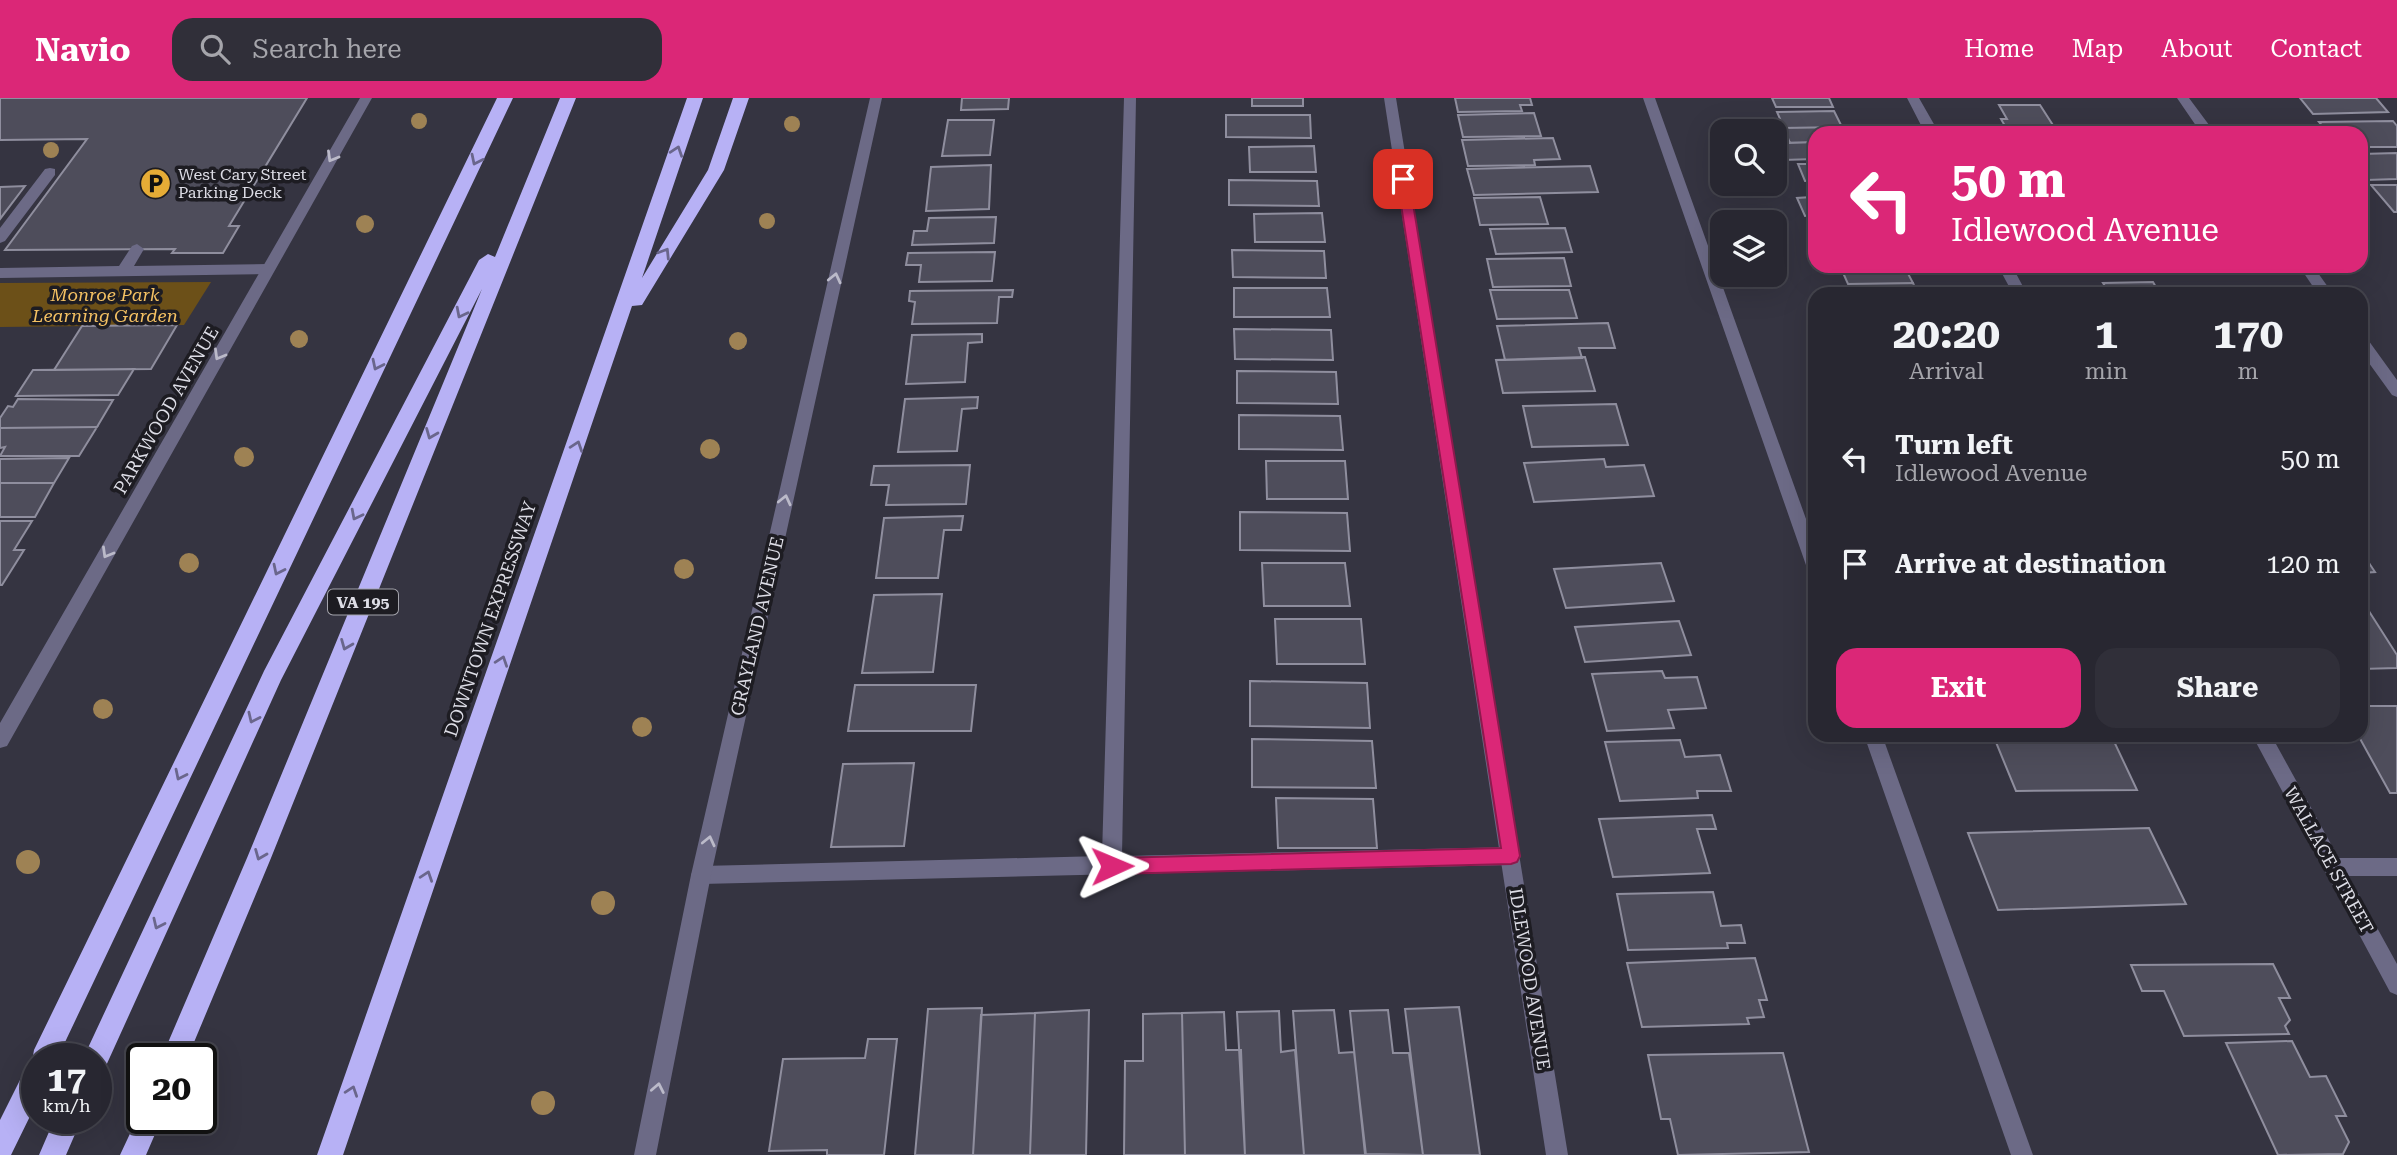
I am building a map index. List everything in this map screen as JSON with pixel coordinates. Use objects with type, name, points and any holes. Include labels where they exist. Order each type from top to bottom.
[{"type":"highway","points":[[51,1043],[505,98]]},
{"type":"highway","name":"VA 195","points":[[181,1043],[568,98]]},
{"type":"highway","name":"DOWNTOWN EXPRESSWAY","points":[[330,1155],[695,98]]},
{"type":"highway","points":[[616,332],[716,170],[741,98]]},
{"type":"highway","points":[[103,1043],[272,677],[549,144]]},
{"type":"highway","points":[[0,1149],[21,1106]]},
{"type":"highway","points":[[52,1155],[62,1134]]},
{"type":"highway","points":[[134,1155],[143,1134]]},
{"type":"street","name":"PARKWOOD AVENUE","points":[[0,740],[366,98]]},
{"type":"street","name":"GRAYLAND AVENUE","points":[[645,1155],[701,875],[876,98]]},
{"type":"street","points":[[1112,866],[1130,98]]},
{"type":"street","name":"IDLEWOOD AVENUE","points":[[1390,98],[1557,1155]]},
{"type":"street","points":[[1649,98],[1808,548]]},
{"type":"street","points":[[1913,98],[1928,126]]},
{"type":"street","points":[[2183,98],[2203,126]]},
{"type":"street","points":[[0,238],[50,172]]},
{"type":"street","points":[[123,272],[137,249]]},
{"type":"street","points":[[0,273],[268,269]]},
{"type":"street","points":[[2368,351],[2397,391]]},
{"type":"street","points":[[1876,742],[2021,1155]]},
{"type":"street","name":"WALLACE STREET","points":[[2265,742],[2397,985]]},
{"type":"street","points":[[701,875],[1511,856]]},
{"type":"street","points":[[2333,867],[2397,867]]},
{"type":"green space","name":"Monroe Park Learning Garden","points":[[211,282],[184,325],[0,327],[0,283]]},
{"type":"building","name":"West Cary Street Parking Deck","points":[[0,98],[307,98],[229,226],[239,226],[223,253],[172,253],[175,249],[5,250],[87,139],[0,140]]},
{"type":"building","points":[[962,98],[1009,98],[1008,109],[961,110]]},
{"type":"building","points":[[1252,98],[1303,98],[1303,106],[1252,106]]},
{"type":"building","points":[[1455,98],[1530,98],[1532,105],[1520,105],[1522,111],[1458,112]]},
{"type":"building","points":[[1772,98],[1829,98],[1833,107],[1776,107]]},
{"type":"building","points":[[2300,98],[2376,98],[2388,112],[2313,114]]},
{"type":"building","points":[[1999,105],[2040,105],[2054,126],[2005,126],[2001,119],[2007,119]]},
{"type":"building","points":[[1834,111],[1842,126],[1787,128],[1787,119],[1780,119],[1777,112]]},
{"type":"building","points":[[1534,113],[1541,136],[1463,137],[1458,115]]},
{"type":"building","points":[[1226,115],[1310,115],[1311,138],[1226,137]]},
{"type":"building","points":[[948,120],[994,120],[990,155],[942,156]]},
{"type":"building","points":[[2393,121],[2397,126],[2397,147],[2368,147],[2368,126],[2322,126],[2319,122]]},
{"type":"building","points":[[1787,128],[1808,128],[1808,142],[1790,143]]},
{"type":"building","points":[[1553,138],[1560,159],[1534,160],[1535,165],[1468,166],[1462,140]]},
{"type":"building","points":[[1808,142],[1808,159],[1787,160],[1787,143]]},
{"type":"building","points":[[1314,146],[1316,172],[1250,172],[1249,147]]},
{"type":"building","points":[[2397,153],[2397,179],[2368,180],[2368,154]]},
{"type":"building","points":[[1798,164],[1808,164],[1808,181],[1805,181]]},
{"type":"building","points":[[991,165],[989,209],[926,211],[931,167]]},
{"type":"building","points":[[1590,166],[1598,192],[1474,195],[1467,169]]},
{"type":"building","points":[[1229,180],[1317,181],[1319,206],[1229,205]]},
{"type":"building","points":[[2371,185],[2397,185],[2397,212],[2394,212]]},
{"type":"building","points":[[25,186],[0,219],[0,187]]},
{"type":"building","points":[[1540,197],[1548,224],[1480,225],[1474,198]]},
{"type":"building","points":[[1808,197],[1808,216],[1805,216],[1797,198]]},
{"type":"building","points":[[1322,213],[1325,242],[1255,242],[1254,214]]},
{"type":"building","points":[[996,217],[994,243],[912,245],[914,231],[927,231],[929,218]]},
{"type":"building","points":[[1565,228],[1572,252],[1496,254],[1490,229]]},
{"type":"building","points":[[1232,250],[1324,251],[1326,278],[1233,277]]},
{"type":"building","points":[[995,252],[992,281],[919,282],[921,265],[906,265],[908,253]]},
{"type":"building","points":[[1564,258],[1571,286],[1493,287],[1487,259]]},
{"type":"building","points":[[1843,273],[1908,273],[1913,283],[1848,284]]},
{"type":"building","points":[[2153,282],[2156,287],[2106,287],[2103,283]]},
{"type":"building","points":[[1913,283],[1915,287],[1849,287],[1848,284]]},
{"type":"building","points":[[1234,288],[1327,288],[1330,317],[1234,317]]},
{"type":"building","points":[[1013,290],[1012,297],[999,297],[997,323],[912,324],[915,302],[909,301],[910,291]]},
{"type":"building","points":[[1490,290],[1569,290],[1577,318],[1497,319]]},
{"type":"building","points":[[1608,323],[1615,348],[1579,348],[1582,358],[1505,360],[1497,326]]},
{"type":"building","points":[[177,325],[151,369],[54,370],[82,326]]},
{"type":"building","points":[[1234,329],[1331,330],[1333,360],[1235,359]]},
{"type":"building","points":[[982,334],[982,342],[968,343],[965,382],[906,384],[912,335]]},
{"type":"building","points":[[1585,357],[1595,391],[1503,393],[1496,360]]},
{"type":"building","points":[[134,369],[118,395],[16,396],[33,370]]},
{"type":"building","points":[[1237,371],[1336,372],[1338,404],[1237,403]]},
{"type":"building","points":[[978,397],[977,408],[962,409],[957,451],[898,452],[905,399]]},
{"type":"building","points":[[18,399],[113,400],[97,427],[0,428],[0,418],[8,406],[13,407]]},
{"type":"building","points":[[1616,404],[1628,445],[1532,447],[1523,406]]},
{"type":"building","points":[[1239,415],[1340,416],[1343,450],[1239,449]]},
{"type":"building","points":[[97,427],[79,456],[0,456],[5,447],[0,448],[0,428]]},
{"type":"building","points":[[69,458],[54,483],[0,483],[0,459]]},
{"type":"building","points":[[1604,459],[1606,467],[1644,465],[1654,496],[1534,502],[1524,463]]},
{"type":"building","points":[[1266,461],[1345,461],[1348,499],[1267,499]]},
{"type":"building","points":[[970,465],[966,504],[886,505],[889,485],[871,485],[874,466]]},
{"type":"building","points":[[0,483],[54,483],[35,517],[0,517]]},
{"type":"building","points":[[1240,512],[1347,513],[1350,551],[1240,550]]},
{"type":"building","points":[[963,516],[961,530],[944,530],[938,578],[876,578],[884,518]]},
{"type":"building","points":[[0,521],[32,521],[14,550],[24,550],[2,585],[0,585]]},
{"type":"building","points":[[2368,562],[2375,572],[2368,572]]},
{"type":"building","points":[[1262,563],[1345,563],[1350,606],[1264,606]]},
{"type":"building","points":[[1661,563],[1674,601],[1566,608],[1554,569]]},
{"type":"building","points":[[942,594],[933,672],[862,673],[874,595]]},
{"type":"building","points":[[2368,610],[2397,655],[2397,668],[2368,669]]},
{"type":"building","points":[[1275,619],[1361,619],[1365,664],[1277,664]]},
{"type":"building","points":[[1679,621],[1691,655],[1585,662],[1575,627]]},
{"type":"building","points":[[1662,671],[1665,678],[1697,677],[1706,708],[1668,710],[1674,728],[1607,731],[1592,674]]},
{"type":"building","points":[[1250,681],[1367,683],[1370,728],[1250,726]]},
{"type":"building","points":[[855,685],[976,685],[971,731],[848,731]]},
{"type":"building","points":[[2368,706],[2397,706],[2397,793],[2390,793],[2362,742],[2368,742]]},
{"type":"building","points":[[1252,739],[1372,741],[1376,788],[1252,787]]},
{"type":"building","points":[[1680,740],[1685,757],[1720,755],[1731,791],[1697,791],[1698,798],[1620,801],[1605,742]]},
{"type":"building","points":[[1996,742],[2114,742],[2137,790],[2016,791]]},
{"type":"building","points":[[914,763],[904,846],[831,847],[843,764]]},
{"type":"building","points":[[1276,798],[1373,799],[1377,848],[1278,848]]},
{"type":"building","points":[[1712,815],[1716,829],[1697,829],[1710,873],[1613,877],[1599,819]]},
{"type":"building","points":[[2149,828],[2186,904],[1998,910],[1968,833]]},
{"type":"building","points":[[1713,892],[1721,926],[1741,925],[1745,943],[1727,943],[1728,948],[1628,950],[1617,894]]},
{"type":"building","points":[[1755,958],[1767,1000],[1759,1000],[1764,1017],[1747,1018],[1749,1024],[1642,1027],[1627,963]]},
{"type":"building","points":[[2273,964],[2290,998],[2279,998],[2290,1020],[2285,1026],[2289,1034],[2184,1036],[2164,991],[2142,991],[2131,965]]},
{"type":"building","points":[[1459,1007],[1480,1155],[1423,1155],[1405,1009]]},
{"type":"building","points":[[982,1008],[973,1155],[915,1155],[928,1009]]},
{"type":"building","points":[[1089,1010],[1086,1155],[1030,1155],[1035,1013]]},
{"type":"building","points":[[1334,1010],[1339,1053],[1354,1052],[1366,1155],[1304,1155],[1293,1011]]},
{"type":"building","points":[[1388,1010],[1393,1053],[1409,1053],[1423,1155],[1365,1154],[1350,1011]]},
{"type":"building","points":[[1279,1011],[1281,1052],[1295,1050],[1304,1155],[1245,1155],[1237,1012]]},
{"type":"building","points":[[1224,1012],[1226,1050],[1241,1050],[1245,1155],[1185,1155],[1182,1013]]},
{"type":"building","points":[[1035,1013],[1030,1155],[973,1155],[981,1015]]},
{"type":"building","points":[[1182,1013],[1185,1155],[1124,1155],[1125,1061],[1143,1061],[1143,1014]]},
{"type":"building","points":[[868,1039],[897,1039],[884,1155],[827,1155],[827,1150],[769,1151],[783,1059],[865,1058]]},
{"type":"building","points":[[2292,1041],[2310,1077],[2326,1076],[2346,1116],[2336,1116],[2349,1142],[2343,1154],[2278,1155],[2226,1043]]},
{"type":"building","points":[[1783,1053],[1809,1152],[1678,1155],[1670,1119],[1661,1119],[1648,1055]]},
{"type":"place","name":"West Cary Street Parking Deck","points":[[155,183]]},
{"type":"route","points":[[1112,866],[1511,856],[1403,179]]}]
